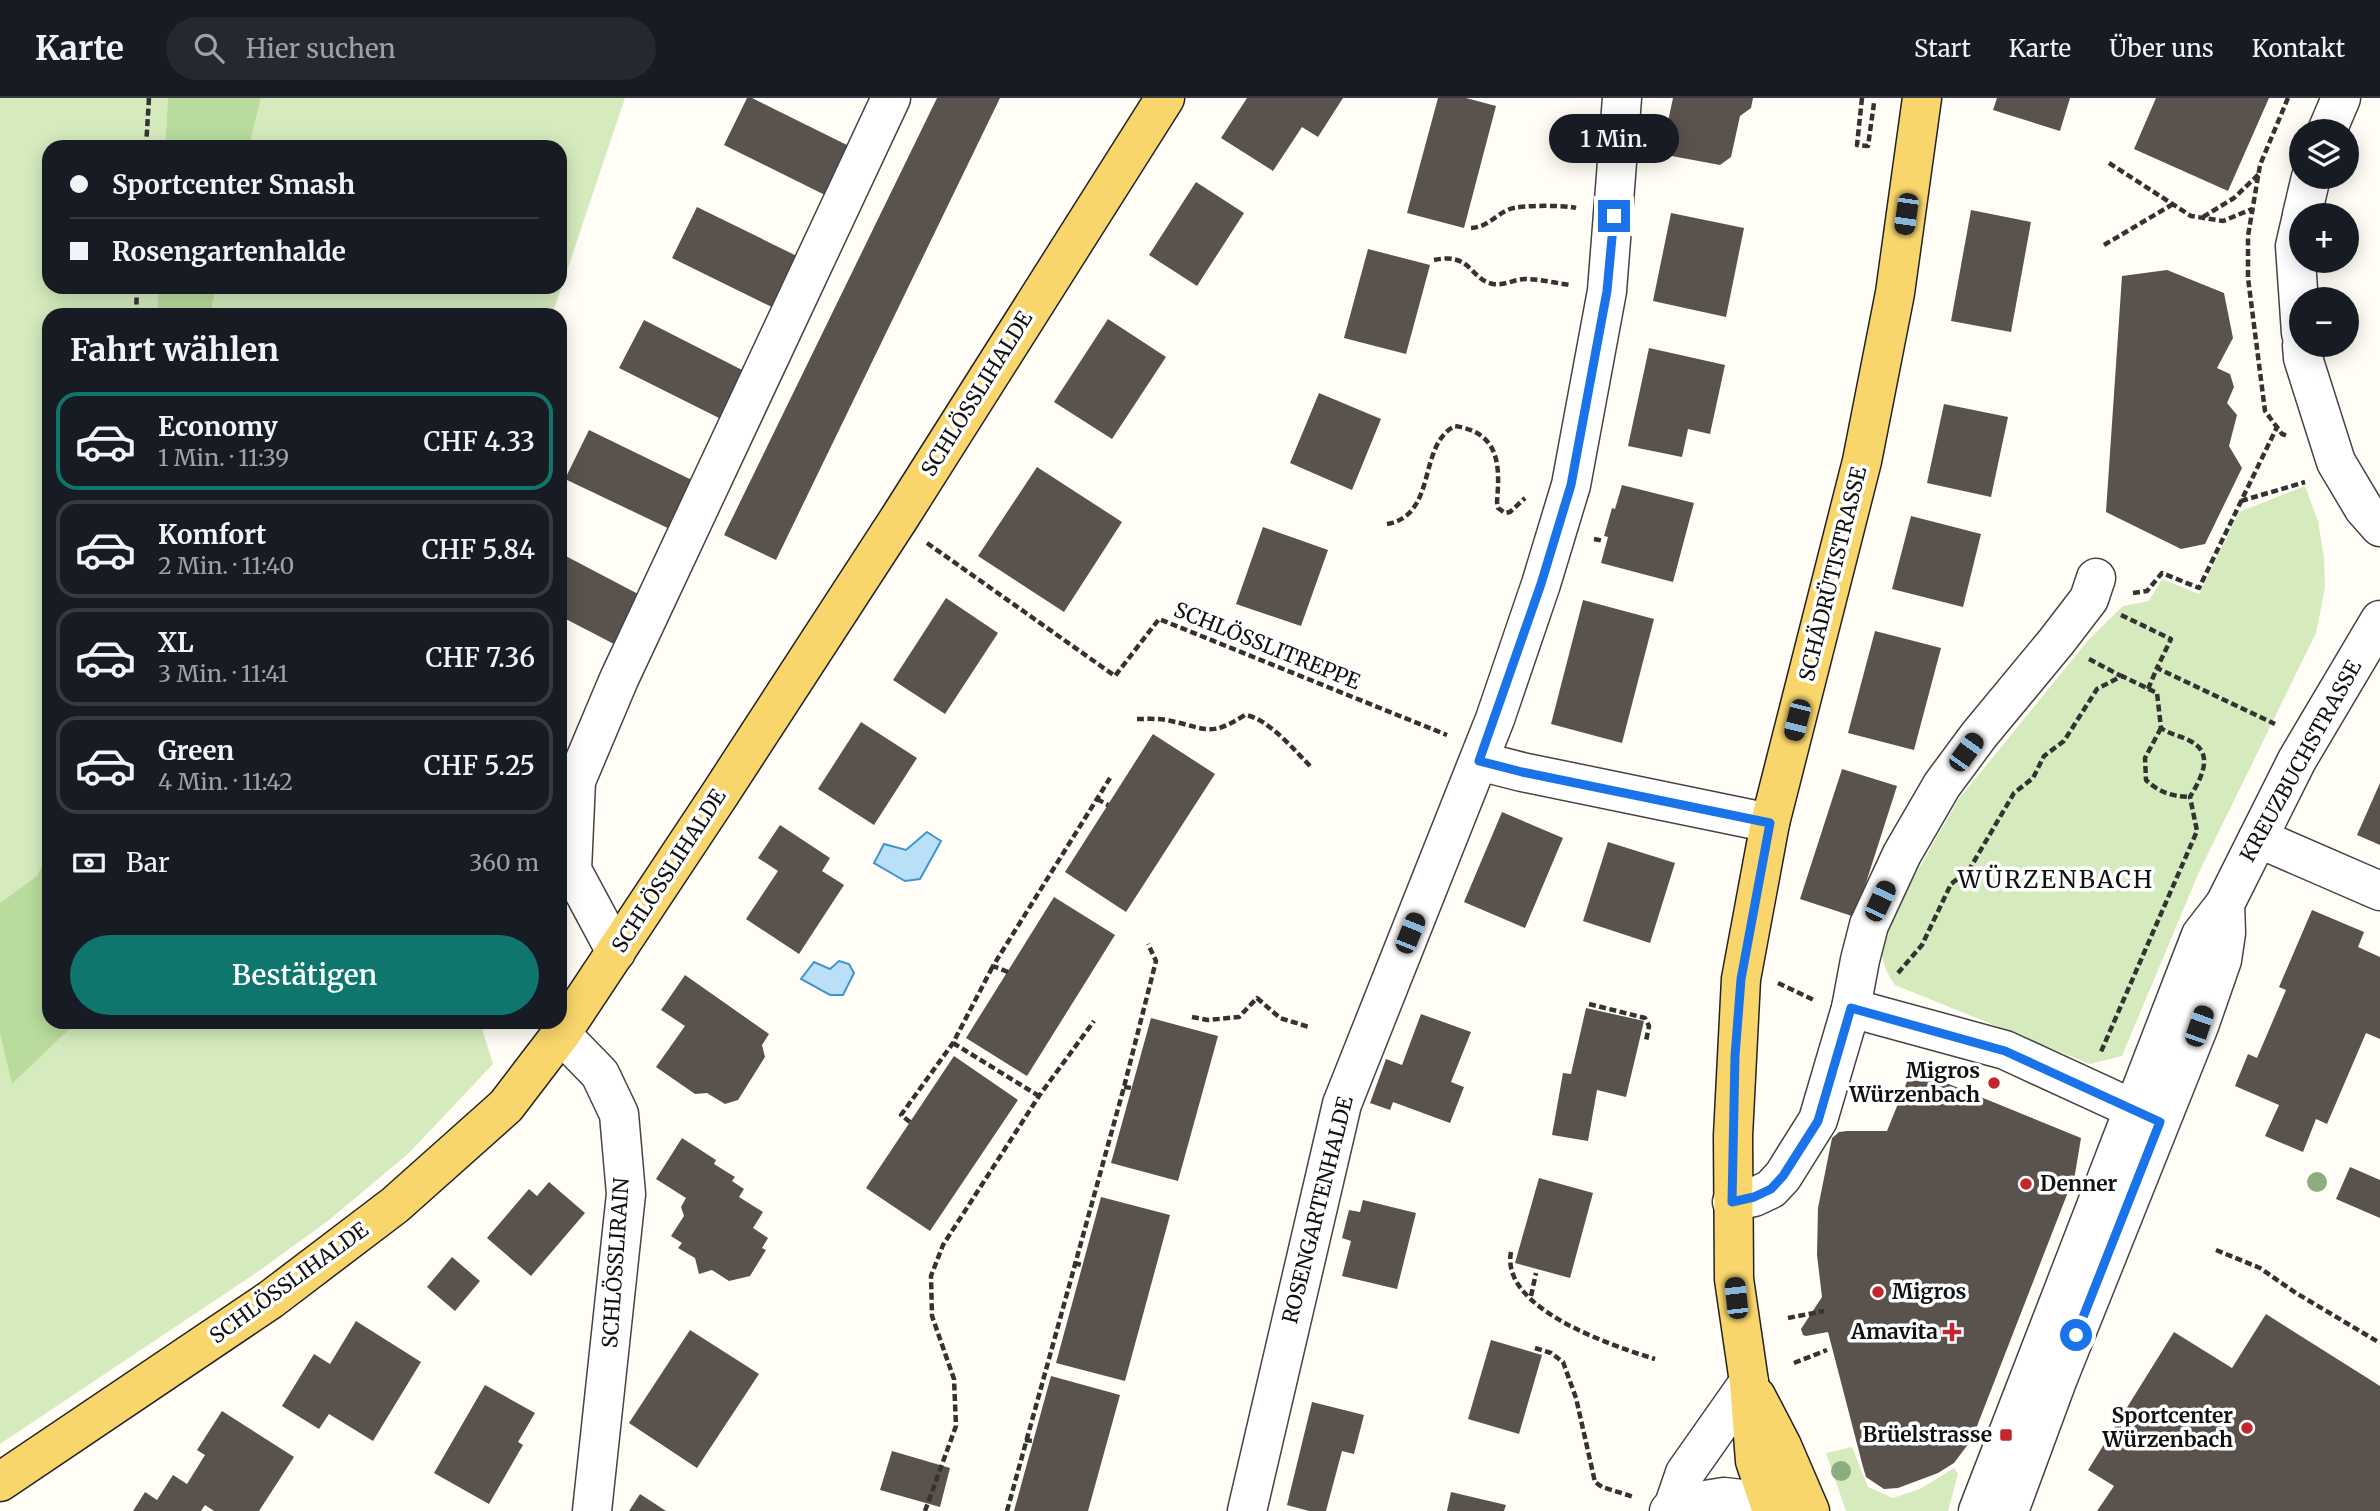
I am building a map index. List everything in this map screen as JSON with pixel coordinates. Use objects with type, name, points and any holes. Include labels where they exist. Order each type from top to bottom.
[{"type":"main road","name":"SCHLÖSSLIHALDE","points":[[567,1025],[900,516],[1165,98]]},
{"type":"main road","name":"SCHÄDRÜTISTRASSE","points":[[1771,1506],[1755,1461],[1749,1382],[1734,1279],[1732,1202],[1735,1056],[1741,979],[1770,823],[1862,461],[1895,293],[1922,98]]},
{"type":"main road","name":"SCHLÖSSLIHALDE","points":[[0,1482],[270,1300],[395,1205],[506,1106],[564,1029]]},
{"type":"main road","name":"SCHÄDRÜTISTRASSE","points":[[1749,1382],[1782,1446],[1810,1511]]},
{"type":"street","points":[[616,952],[572,870],[576,781],[619,679],[891,98]]},
{"type":"street","name":"ROSENGARTENHALDE","points":[[1247,1511],[1342,1104],[1469,750],[1541,584],[1562,517],[1576,461],[1607,291],[1622,98]]},
{"type":"street","points":[[2332,119],[2341,98]]},
{"type":"street","points":[[2303,357],[2336,462],[2364,509],[2380,527]]},
{"type":"street","points":[[1732,1202],[1754,1197],[1771,1189],[1783,1176],[1818,1121],[1833,1004],[1860,960],[1869,925],[1902,854],[1942,785],[1979,735],[2056,642],[2092,589]]},
{"type":"street","name":"KREUZBUCHSTRASSE","points":[[2009,1511],[2156,1120],[2201,935],[2225,904],[2301,751],[2380,620]]},
{"type":"street","points":[[1469,750],[1522,772],[1770,823]]},
{"type":"street","points":[[2258,838],[2380,891]]},
{"type":"street","points":[[1833,1004],[2005,1051],[2156,1120]]},
{"type":"street","name":"SCHLÖSSLIRAIN","points":[[561,1034],[600,1074],[619,1114],[626,1194],[592,1511]]},
{"type":"street","name":"KREUZBUCHSTRASSE","points":[[1978,1511],[2156,1120]]},
{"type":"street","points":[[1659,1504],[1685,1473],[1749,1382]]},
{"type":"street","points":[[1659,1504],[1724,1497],[1771,1506]]},
{"type":"path","points":[[146,140],[149,98]]},
{"type":"path","points":[[1862,98],[1857,145],[1868,146],[1874,103]]},
{"type":"path","points":[[2109,163],[2191,216],[2223,221],[2253,209]]},
{"type":"path","points":[[2202,218],[2234,198],[2259,174]]},
{"type":"path","points":[[2104,245],[2173,204]]},
{"type":"path","points":[[1471,228],[1493,222],[1510,209],[1566,205],[1577,208],[1580,217]]},
{"type":"path","points":[[1434,260],[1447,257],[1461,261],[1485,281],[1494,284],[1525,279],[1575,285]]},
{"type":"path","points":[[1387,524],[1396,523],[1409,516],[1422,493],[1441,437],[1455,426],[1476,431],[1493,450],[1498,461],[1498,508],[1505,513],[1510,512],[1528,495]]},
{"type":"path","points":[[2092,589],[2147,591],[2162,573],[2199,588],[2277,427]]},
{"type":"path","points":[[2241,501],[2309,481]]},
{"type":"path","name":"SCHLÖSSLITREPPE","points":[[923,540],[1115,676],[1159,619],[1469,750]]},
{"type":"path","points":[[2092,589],[2171,639],[2148,689]]},
{"type":"path","points":[[2157,668],[2279,725]]},
{"type":"path","points":[[1786,986],[1833,1004],[1904,968],[1922,945],[1951,884],[1969,870],[2014,793],[2033,778],[2044,756],[2064,741],[2096,689],[2122,676],[2157,693],[2161,728],[2145,758],[2146,780],[2157,790],[2172,796],[2190,797]]},
{"type":"path","points":[[1137,719],[1169,720],[1199,729],[1214,730],[1245,715],[1253,716],[1282,738],[1312,768]]},
{"type":"path","points":[[2085,1087],[2197,831],[2190,797],[2200,781],[2205,765],[2200,748],[2190,740],[2171,736],[2161,728]]},
{"type":"path","points":[[910,1122],[901,1115],[953,1043],[993,965],[1110,778]]},
{"type":"path","points":[[1097,799],[1108,805]]},
{"type":"path","points":[[1007,1511],[1156,961],[1148,944]]},
{"type":"path","points":[[993,965],[1008,972]]},
{"type":"path","points":[[1192,1017],[1208,1020],[1240,1017],[1257,998],[1280,1018],[1309,1027]]},
{"type":"path","points":[[1589,1004],[1645,1018],[1649,1026],[1646,1041]]},
{"type":"path","points":[[925,1511],[956,1426],[954,1379],[932,1316],[931,1276],[943,1245],[1039,1096],[1094,1021]]},
{"type":"path","points":[[953,1043],[1039,1096]]},
{"type":"path","points":[[1124,1087],[1132,1088]]},
{"type":"path","points":[[2216,1250],[2260,1268],[2296,1293],[2380,1343]]},
{"type":"path","points":[[1511,1252],[1509,1264],[1513,1275],[1546,1312],[1564,1324],[1619,1348],[1655,1359]]},
{"type":"path","points":[[1074,1263],[1082,1265]]},
{"type":"path","points":[[1531,1297],[1536,1273]]},
{"type":"path","points":[[1788,1318],[1824,1311]]},
{"type":"path","points":[[1535,1348],[1551,1353],[1563,1363],[1576,1398],[1595,1482],[1602,1487],[1659,1504]]},
{"type":"path","points":[[1794,1363],[1826,1350]]},
{"type":"path","points":[[1026,1440],[1033,1441]]},
{"type":"green space","points":[[0,98],[168,98],[165,140],[42,140],[42,294],[158,294],[157,308],[42,308],[42,866],[37,876],[0,903]]},
{"type":"green space","points":[[168,98],[261,98],[251,140],[165,140]]},
{"type":"green space","points":[[261,98],[625,98],[567,270],[567,140],[251,140]]},
{"type":"green space","points":[[158,294],[214,294],[212,308],[157,308]]},
{"type":"green space","points":[[214,294],[559,294],[554,308],[212,308]]},
{"type":"green space","points":[[2305,486],[2318,521],[2324,558],[2325,588],[2316,633],[2199,872],[2122,1056],[2090,1064],[1895,985],[1886,969],[1882,954],[1889,921],[1958,800],[2090,638],[2123,606],[2149,601],[2162,579],[2199,594],[2239,512]]},
{"type":"green space","points":[[42,866],[42,1029],[70,1029],[12,1084],[0,1033],[0,903],[37,876]]},
{"type":"green space","points":[[70,1029],[482,1029],[493,1064],[409,1153],[329,1220],[259,1271],[0,1444],[0,1033],[13,1083]]},
{"type":"green space","points":[[1852,1447],[1868,1487],[1893,1498],[1920,1489],[1954,1468],[1958,1474],[1948,1511],[1846,1511],[1826,1453]]},
{"type":"water","points":[[927,832],[941,841],[920,879],[905,881],[874,863],[884,844],[906,850]]},
{"type":"water","points":[[839,961],[849,964],[854,973],[843,995],[830,995],[801,979],[814,962],[830,969]]},
{"type":"building","points":[[747,98],[752,98],[853,148],[829,197],[724,145]]},
{"type":"building","points":[[937,98],[1000,98],[776,560],[724,535]]},
{"type":"building","points":[[1247,98],[1343,98],[1318,137],[1302,127],[1273,171],[1221,138]]},
{"type":"building","points":[[1438,98],[1466,98],[1496,106],[1464,228],[1407,213]]},
{"type":"building","points":[[1673,98],[1753,98],[1751,108],[1740,116],[1731,157],[1720,165],[1661,154]]},
{"type":"building","points":[[1997,98],[2070,98],[2060,131],[1993,110]]},
{"type":"building","points":[[2156,98],[2269,98],[2228,191],[2134,149]]},
{"type":"building","points":[[1196,182],[1244,213],[1197,286],[1149,255]]},
{"type":"building","points":[[697,207],[803,259],[778,310],[672,258]]},
{"type":"building","points":[[1971,210],[2031,222],[2011,332],[1951,321]]},
{"type":"building","points":[[1671,213],[1744,228],[1726,317],[1653,301]]},
{"type":"building","points":[[1368,249],[1430,265],[1406,354],[1344,338]]},
{"type":"building","points":[[2167,270],[2224,293],[2233,338],[2217,368],[2230,374],[2234,387],[2227,403],[2237,415],[2229,446],[2242,468],[2205,544],[2181,549],[2106,512],[2122,276]]},
{"type":"building","points":[[1108,319],[1166,357],[1112,439],[1054,402]]},
{"type":"building","points":[[644,320],[750,374],[725,421],[619,368]]},
{"type":"building","points":[[1649,348],[1725,365],[1710,434],[1688,429],[1682,457],[1628,446]]},
{"type":"building","points":[[1319,393],[1381,419],[1352,490],[1290,463]]},
{"type":"building","points":[[1944,404],[2008,417],[1991,497],[1927,483]]},
{"type":"building","points":[[589,430],[698,483],[674,531],[567,480]]},
{"type":"building","points":[[1037,467],[1122,522],[1064,612],[978,556]]},
{"type":"building","points":[[1622,485],[1694,503],[1673,582],[1601,563],[1608,537],[1604,536]]},
{"type":"building","points":[[1911,516],[1981,534],[1963,607],[1892,589]]},
{"type":"building","points":[[1263,527],[1328,550],[1301,626],[1236,604]]},
{"type":"building","points":[[567,557],[640,595],[614,644],[567,620]]},
{"type":"building","points":[[946,598],[998,633],[945,714],[893,680]]},
{"type":"building","points":[[1583,600],[1654,619],[1622,743],[1551,724]]},
{"type":"building","points":[[1875,631],[1941,648],[1914,750],[1848,733]]},
{"type":"building","points":[[861,722],[917,758],[874,825],[818,789]]},
{"type":"building","points":[[1153,734],[1215,774],[1126,912],[1065,872]]},
{"type":"building","points":[[1842,769],[1897,786],[1855,917],[1800,899]]},
{"type":"building","points":[[2380,783],[2380,845],[2357,835]]},
{"type":"building","points":[[1502,812],[1563,838],[1525,928],[1464,902]]},
{"type":"building","points":[[780,825],[830,858],[822,871],[844,885],[799,954],[746,919],[778,871],[758,858]]},
{"type":"building","points":[[1608,842],[1675,863],[1650,943],[1583,921]]},
{"type":"building","points":[[1054,897],[1115,935],[1027,1076],[966,1038]]},
{"type":"building","points":[[2312,910],[2364,932],[2358,947],[2380,957],[2380,1039],[2366,1033],[2327,1124],[2316,1119],[2303,1152],[2265,1136],[2279,1105],[2235,1086],[2248,1054],[2257,1058],[2286,990],[2279,987]]},
{"type":"building","points":[[685,975],[769,1034],[762,1045],[765,1057],[738,1100],[725,1104],[707,1093],[695,1094],[656,1067],[685,1026],[661,1010]]},
{"type":"building","points":[[1586,1008],[1644,1021],[1626,1097],[1597,1090],[1588,1141],[1552,1135],[1563,1073],[1571,1074]]},
{"type":"building","points":[[1421,1014],[1471,1032],[1451,1082],[1464,1087],[1450,1123],[1393,1102],[1390,1110],[1370,1103],[1386,1059],[1402,1065]]},
{"type":"building","points":[[1151,1018],[1218,1036],[1178,1181],[1111,1163]]},
{"type":"building","points":[[954,1056],[1018,1100],[930,1231],[866,1188]]},
{"type":"building","points":[[1912,1069],[2081,1138],[2075,1174],[1972,1439],[1954,1463],[1938,1473],[1898,1488],[1884,1489],[1866,1477],[1828,1332],[1806,1336],[1801,1329],[1822,1297],[1817,1255],[1818,1208],[1832,1138],[1839,1132],[1887,1131]]},
{"type":"building","points":[[682,1138],[716,1160],[714,1164],[735,1177],[732,1181],[744,1189],[739,1197],[763,1212],[753,1228],[768,1238],[762,1248],[766,1250],[750,1276],[729,1281],[712,1270],[699,1274],[695,1258],[678,1248],[682,1243],[671,1236],[684,1216],[681,1207],[686,1198],[656,1179]]},
{"type":"building","points":[[2350,1167],[2380,1180],[2380,1218],[2336,1199]]},
{"type":"building","points":[[1539,1178],[1593,1193],[1570,1278],[1515,1263]]},
{"type":"building","points":[[549,1182],[585,1213],[531,1276],[487,1238],[529,1189],[537,1196]]},
{"type":"building","points":[[1101,1197],[1170,1215],[1125,1381],[1056,1363]]},
{"type":"building","points":[[1363,1200],[1416,1213],[1397,1289],[1342,1276],[1351,1241],[1342,1238],[1349,1210],[1360,1212]]},
{"type":"building","points":[[452,1257],[480,1281],[455,1311],[427,1287]]},
{"type":"building","name":"Sportcenter Würzenbach","points":[[2266,1314],[2380,1386],[2380,1511],[2097,1511],[2114,1486],[2088,1470],[2174,1332],[2232,1368]]},
{"type":"building","points":[[356,1321],[421,1362],[373,1441],[329,1414],[319,1429],[282,1406],[314,1354],[330,1364]]},
{"type":"building","points":[[690,1330],[759,1374],[697,1468],[629,1423]]},
{"type":"building","points":[[1491,1340],[1542,1355],[1519,1434],[1468,1419]]},
{"type":"building","points":[[1051,1376],[1120,1395],[1088,1511],[1014,1511]]},
{"type":"building","points":[[485,1385],[535,1413],[518,1442],[523,1445],[489,1504],[434,1473]]},
{"type":"building","points":[[1312,1402],[1364,1415],[1354,1454],[1342,1451],[1326,1511],[1309,1511],[1287,1505]]},
{"type":"building","points":[[222,1411],[294,1457],[259,1511],[214,1511],[205,1505],[201,1511],[133,1511],[145,1492],[157,1500],[173,1475],[187,1484],[205,1455],[197,1450]]},
{"type":"building","points":[[892,1451],[950,1468],[940,1507],[880,1490]]},
{"type":"building","points":[[1451,1492],[1506,1505],[1504,1511],[1447,1511]]},
{"type":"building","points":[[640,1494],[666,1511],[629,1511]]},
{"type":"place","name":"Migros Würzenbach","points":[[1994,1083]]},
{"type":"place","name":"Denner","points":[[2026,1184]]},
{"type":"place","name":"Migros","points":[[1878,1292]]},
{"type":"place","name":"Amavita","points":[[1952,1332]]},
{"type":"place","name":"Sportcenter Würzenbach","points":[[2247,1428]]},
{"type":"place","name":"Brüelstrasse","points":[[2006,1435]]},
{"type":"district","name":"WÜRZENBACH","points":[[2056,880]]},
{"type":"route","points":[[1614,216],[1607,291],[1571,485],[1541,584],[1479,761],[1770,823],[1741,979],[1735,1056],[1732,1202],[1754,1197],[1771,1189],[1783,1176],[1818,1121],[1851,1008],[2005,1051],[2160,1122],[2076,1335]]}]
